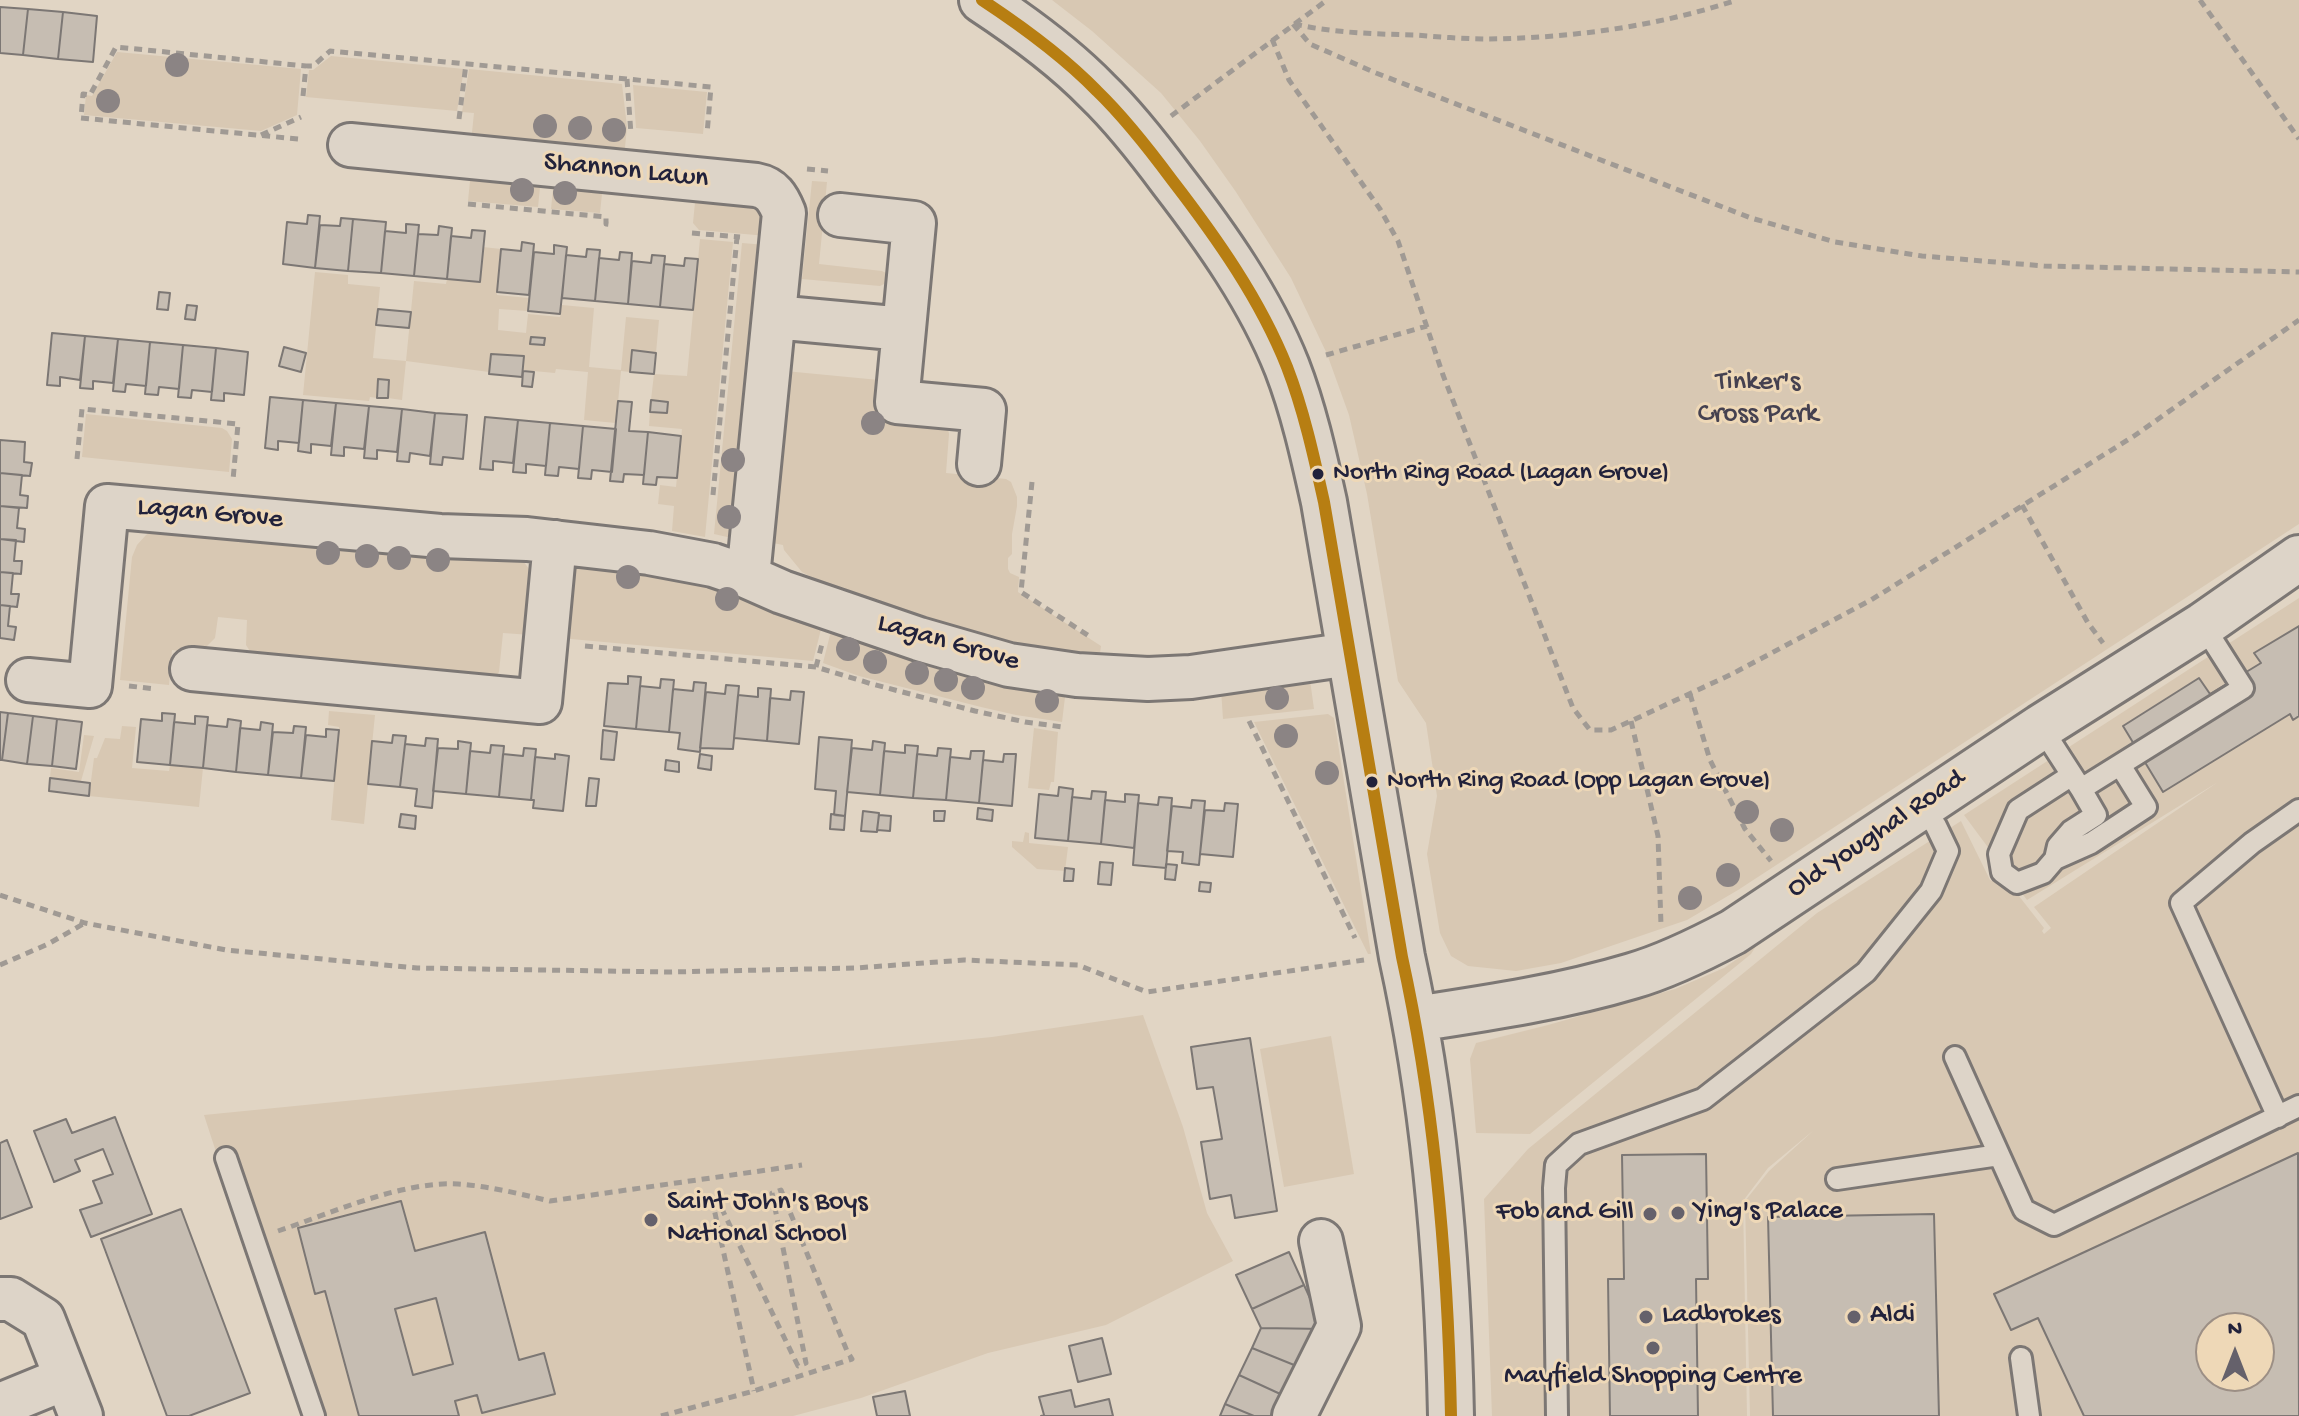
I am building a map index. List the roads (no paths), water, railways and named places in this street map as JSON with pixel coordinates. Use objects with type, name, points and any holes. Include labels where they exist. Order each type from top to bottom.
[{"type":"main road","points":[[982,0],[1054,52],[1097,90],[1141,138],[1227,256],[1258,308],[1286,366],[1307,429],[1324,502],[1402,957],[1416,1019],[1438,1189],[1451,1416]]},
{"type":"main road","name":"Old Youghal Road","points":[[1416,1019],[1591,987],[1634,976],[1672,962],[1733,932],[2041,727],[2203,625],[2299,558]]},
{"type":"street","name":"Shannon Lawn","points":[[350,145],[756,185],[765,187],[777,196],[784,213],[748,577]]},
{"type":"street","points":[[840,215],[914,223],[897,402],[984,410],[979,464]]},
{"type":"street","points":[[774,317],[904,329]]},
{"type":"street","name":"Lagan Grove","points":[[28,680],[90,686],[107,506],[440,536],[555,542],[649,553],[713,565],[919,639],[1009,665],[1077,675],[1148,679],[1191,677],[1350,654]]},
{"type":"street","points":[[192,669],[540,702],[555,542]]},
{"type":"street","points":[[1294,1416],[1339,1326],[1321,1241]]},
{"type":"street","points":[[0,1299],[11,1299],[43,1319],[74,1397],[0,1405]]},
{"type":"lane","points":[[2120,765],[2146,807],[2091,843],[2055,859],[2043,873],[2017,883],[2002,872],[1999,854],[2018,810],[2120,765],[2243,688],[2203,625]]},
{"type":"lane","points":[[2041,727],[2096,815],[2071,831],[2058,846],[2055,859]]},
{"type":"lane","points":[[1557,1416],[1556,1165],[1579,1144],[1703,1099],[1866,972],[1931,891],[1948,851],[1922,805]]},
{"type":"lane","points":[[2278,1117],[2181,903],[2252,843],[2299,810]]},
{"type":"lane","points":[[1955,1057],[2024,1210],[2054,1225],[2299,1106]]},
{"type":"lane","points":[[1837,1179],[1999,1155]]},
{"type":"lane","points":[[226,1158],[314,1416]]},
{"type":"lane","points":[[2021,1358],[2029,1416]]},
{"type":"place","name":"North Ring Road (Lagan Grove)","points":[[1318,474]]},
{"type":"place","name":"North Ring Road (Opp Lagan Grove)","points":[[1372,782]]},
{"type":"place","name":"Ying's Palace","points":[[1678,1213]]},
{"type":"place","name":"Fob and Gill","points":[[1650,1214]]},
{"type":"place","name":"Saint John's Boys National School","points":[[651,1220]]},
{"type":"place","name":"Ladbrokes","points":[[1646,1317]]},
{"type":"place","name":"Aldi","points":[[1854,1317]]},
{"type":"place","name":"Mayfield Shopping Centre","points":[[1653,1348]]},
{"type":"park label","name":"Tinker's Cross Park","points":[[1758,400]]}]
